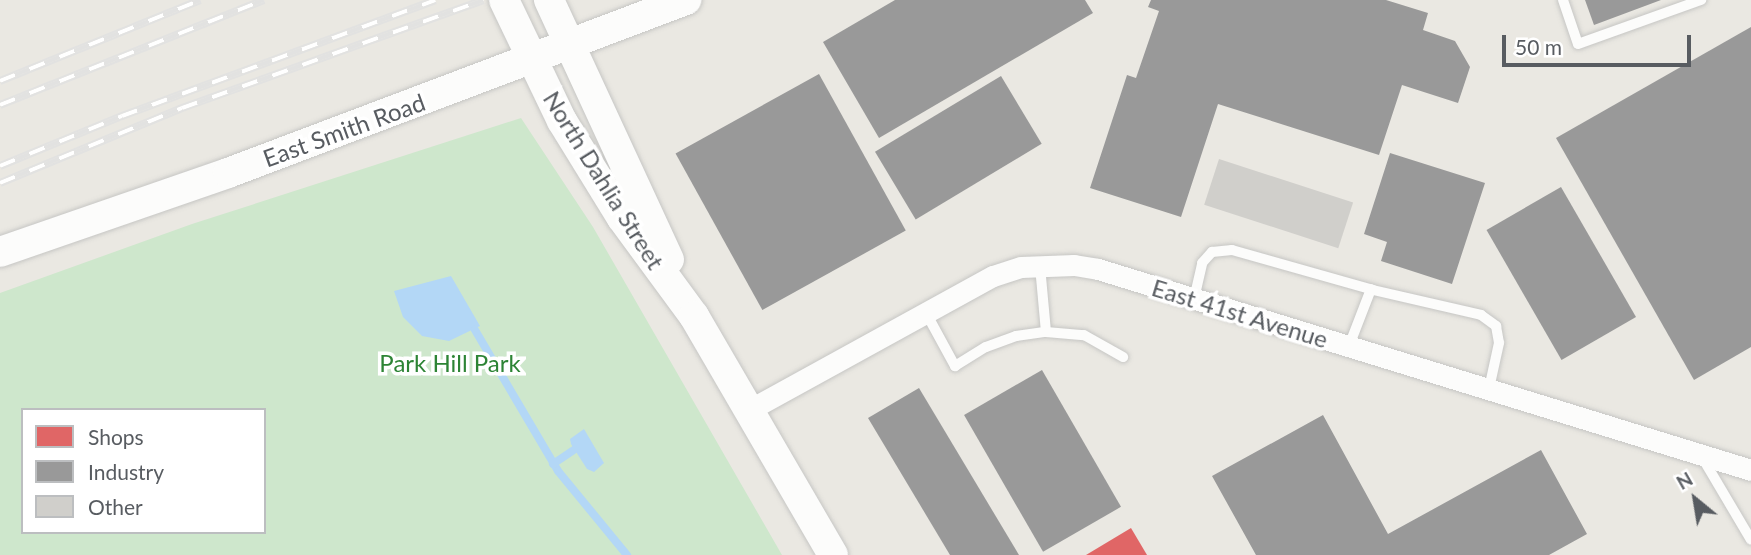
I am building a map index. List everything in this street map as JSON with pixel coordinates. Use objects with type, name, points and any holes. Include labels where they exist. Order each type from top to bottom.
[{"type":"street","name":"North Dahlia Street","points":[[505,0],[562,121],[622,218],[694,316]]},
{"type":"street","name":"North Dahlia Street","points":[[550,0],[694,316],[834,555]]},
{"type":"street","name":"East Smith Road","points":[[0,252],[229,173],[686,0]]},
{"type":"street","name":"East 41st Avenue","points":[[749,410],[993,275],[1040,265],[1098,270],[1751,470]]},
{"type":"lane","points":[[1563,0],[1578,44],[1701,0]]},
{"type":"lane","points":[[1194,299],[1202,263],[1212,252],[1233,250],[1371,289],[1481,315],[1496,326],[1499,344],[1489,389]]},
{"type":"lane","points":[[1040,265],[1046,332]]},
{"type":"lane","points":[[1349,346],[1371,289]]},
{"type":"lane","points":[[925,311],[955,366],[986,347],[1016,336],[1046,332],[1084,335],[1124,357]]},
{"type":"lane","points":[[1701,454],[1751,540]]},
{"type":"green space","name":"Park Hill Park","points":[[521,118],[593,227],[782,555],[0,555],[0,293],[192,224]]},
{"type":"water","points":[[451,276],[480,326],[449,341],[422,336],[403,317],[394,291]]},
{"type":"water","points":[[584,429],[604,463],[594,472],[587,469],[571,444],[570,439]]},
{"type":"building: Shops","points":[[1131,528],[1147,555],[1086,555]]},
{"type":"building: Industry","points":[[895,0],[1085,0],[1093,13],[879,138],[823,42]]},
{"type":"building: Industry","points":[[1151,0],[1386,0],[1428,13],[1423,30],[1455,41],[1470,67],[1458,103],[1402,85],[1379,155],[1218,104],[1181,217],[1090,188],[1127,75],[1136,78],[1159,11],[1148,7]]},
{"type":"building: Industry","points":[[1585,0],[1661,0],[1594,25]]},
{"type":"building: Industry","points":[[1751,27],[1751,347],[1694,380],[1556,138]]},
{"type":"building: Industry","points":[[819,74],[906,231],[762,310],[676,154]]},
{"type":"building: Industry","points":[[1001,76],[1042,144],[916,219],[875,152]]},
{"type":"building: Industry","points":[[1390,153],[1485,183],[1452,284],[1381,261],[1387,242],[1364,234]]},
{"type":"building: Industry","points":[[1561,187],[1636,317],[1562,360],[1487,230]]},
{"type":"building: Industry","points":[[1042,370],[1121,507],[1043,552],[964,415]]},
{"type":"building: Industry","points":[[919,388],[1019,555],[950,555],[868,418]]},
{"type":"building: Industry","points":[[1323,415],[1388,534],[1541,450],[1587,534],[1549,555],[1256,555],[1212,476]]},
{"type":"building: Other","points":[[1219,159],[1353,203],[1338,248],[1204,205]]},
{"type":"waterway","points":[[475,330],[558,471],[627,555]]},
{"type":"waterway","points":[[553,464],[574,450]]},
{"type":"railway","points":[[0,81],[200,0]]},
{"type":"railway","points":[[0,105],[264,0]]},
{"type":"railway","points":[[0,166],[122,116],[435,0]]},
{"type":"railway","points":[[0,183],[182,108],[483,0]]}]
